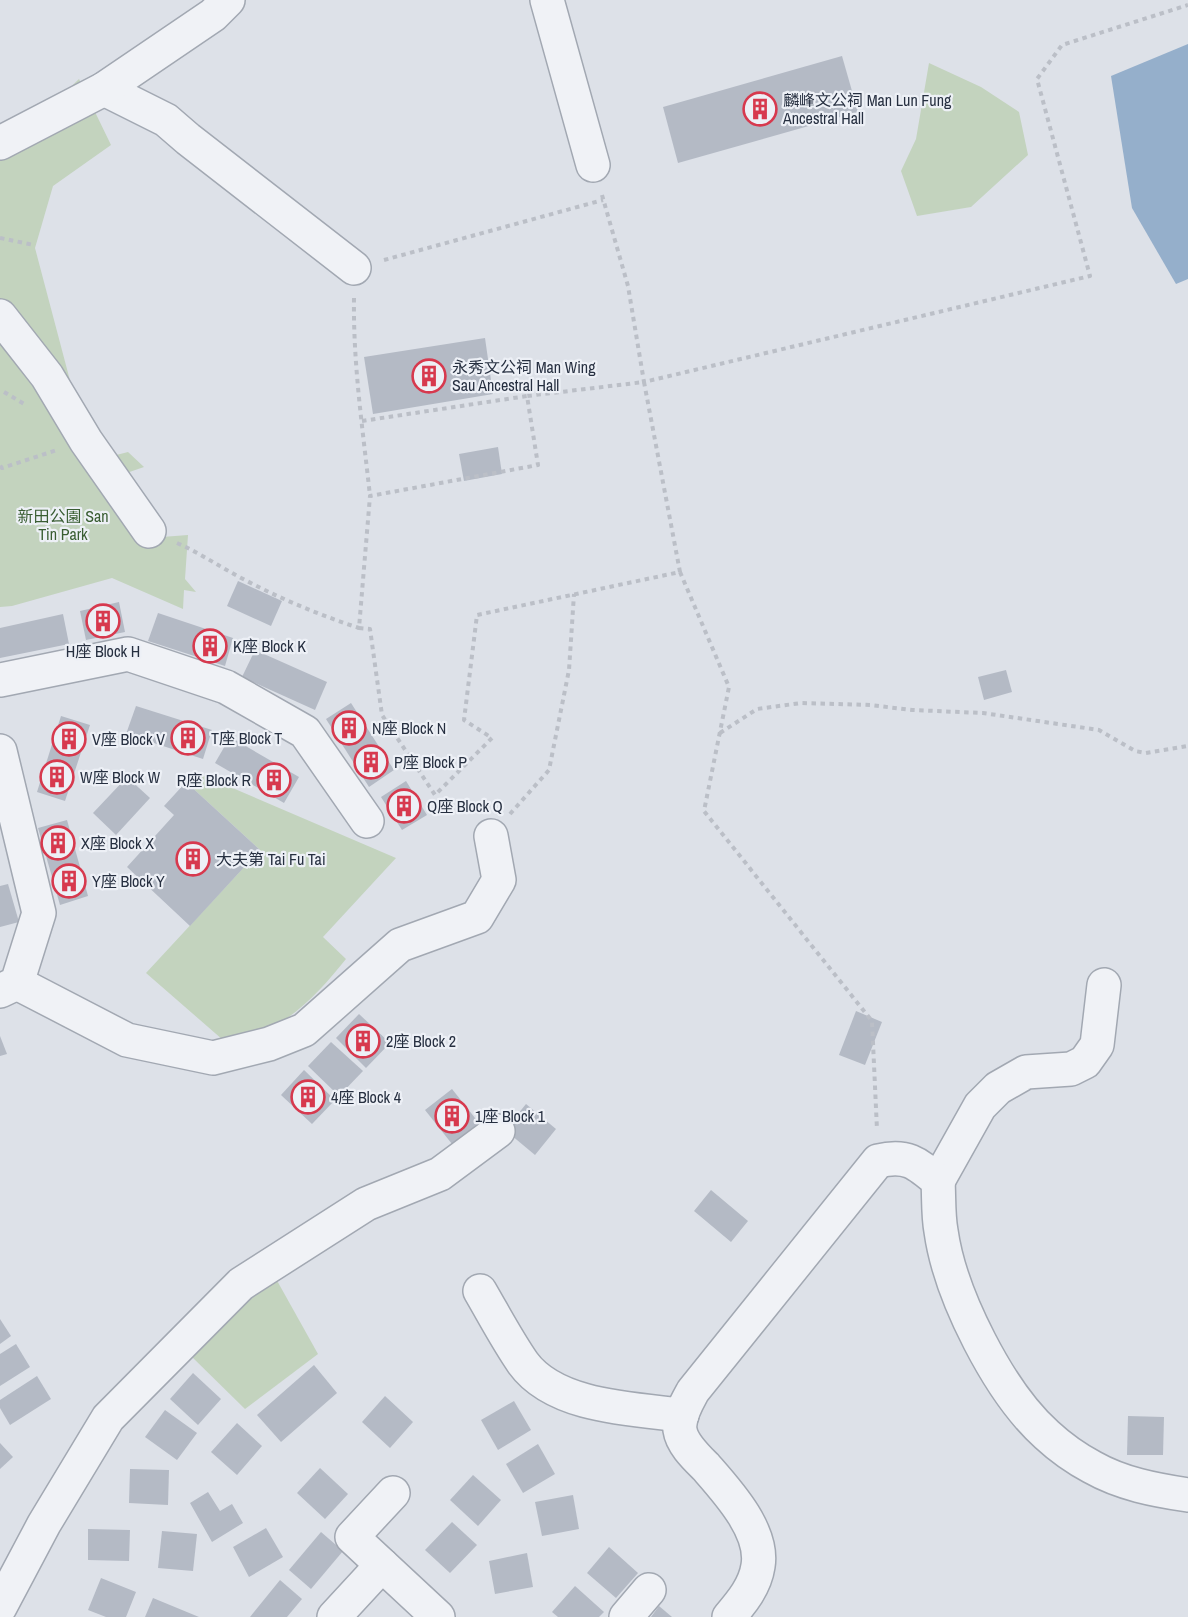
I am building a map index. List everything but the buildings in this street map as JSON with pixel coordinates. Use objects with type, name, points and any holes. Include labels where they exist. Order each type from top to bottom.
[{"type":"street","points":[[0,143],[104,89],[213,15],[228,0]]},
{"type":"street","points":[[547,0],[593,165]]},
{"type":"street","points":[[104,89],[166,120],[354,268]]},
{"type":"street","points":[[0,316],[47,376],[86,441],[149,531]]},
{"type":"street","points":[[0,680],[128,654],[226,687],[304,732],[367,821]]},
{"type":"street","points":[[0,751],[39,913],[8,987],[127,1040],[213,1058],[269,1044],[304,1030],[400,945],[477,917],[499,880],[491,836]]},
{"type":"street","points":[[1104,985],[1097,1045],[1084,1062],[1071,1069],[1026,1072],[998,1088],[980,1106],[938,1181],[941,1231],[953,1279],[979,1341],[1011,1394],[1047,1435],[1092,1467],[1143,1488],[1188,1495]]},
{"type":"street","points":[[0,1607],[44,1524],[108,1418],[241,1284],[366,1204],[440,1174],[498,1131]]},
{"type":"street","points":[[729,1617],[754,1582],[758,1566],[758,1551],[752,1532],[740,1509],[694,1454],[680,1430],[682,1415],[693,1391],[878,1161],[895,1157],[917,1163],[938,1181]]},
{"type":"street","points":[[480,1291],[524,1365],[553,1390],[596,1403],[682,1415]]},
{"type":"street","points":[[393,1493],[352,1537],[438,1617]]},
{"type":"street","points":[[334,1617],[382,1565]]},
{"type":"street","points":[[626,1617],[649,1590]]},
{"type":"path","points":[[362,421],[527,396],[644,382],[1090,276],[1037,79],[1062,45],[1188,5]]},
{"type":"path","points":[[593,165],[628,286],[680,572],[729,687],[704,811],[872,1021],[878,1161]]},
{"type":"path","points":[[359,628],[370,496],[353,329],[354,268],[603,200]]},
{"type":"path","points":[[0,238],[34,245]]},
{"type":"path","points":[[370,496],[538,465],[527,396]]},
{"type":"path","points":[[0,466],[2,468],[86,441]]},
{"type":"path","points":[[201,554],[245,580],[299,607],[359,628],[370,629],[382,716],[435,795],[492,738],[464,720],[477,615],[680,572]]},
{"type":"path","points":[[491,836],[549,770],[569,670],[574,594]]},
{"type":"path","points":[[719,734],[757,709],[801,703],[983,713],[1099,730],[1135,751],[1146,753],[1188,746]]},
{"type":"green space","points":[[929,63],[981,87],[1019,112],[1028,155],[971,207],[917,216],[901,171],[916,139]]},
{"type":"green space","name":"新田公園 San Tin Park","points":[[79,79],[111,145],[53,186],[35,248],[86,441],[97,460],[128,452],[144,467],[109,479],[149,538],[188,535],[185,579],[196,592],[184,590],[183,609],[112,578],[12,606],[0,607],[0,133],[50,107]]},
{"type":"green space","points":[[195,772],[396,858],[323,937],[346,959],[318,992],[296,1011],[285,1020],[259,1034],[223,1040],[146,973],[260,850],[186,782]]},
{"type":"green space","points":[[275,1277],[318,1354],[245,1409],[190,1355],[250,1295]]},
{"type":"water","points":[[1188,44],[1188,279],[1176,284],[1132,208],[1111,76]]},
{"type":"place","name":"麟峰文公祠 Man Lun Fung Ancestral Hall","points":[[760,109]]},
{"type":"place","name":"永秀文公祠 Man Wing Sau Ancestral Hall","points":[[429,376]]},
{"type":"place","name":"H座 Block H","points":[[103,621]]},
{"type":"place","name":"K座 Block K","points":[[210,646]]},
{"type":"place","name":"N座 Block N","points":[[349,728]]},
{"type":"place","name":"T座 Block T","points":[[188,738]]},
{"type":"place","name":"V座 Block V","points":[[69,739]]},
{"type":"place","name":"P座 Block P","points":[[371,762]]},
{"type":"place","name":"W座 Block W","points":[[57,777]]},
{"type":"place","name":"R座 Block R","points":[[274,780]]},
{"type":"place","name":"Q座 Block Q","points":[[404,806]]},
{"type":"place","name":"X座 Block X","points":[[58,843]]},
{"type":"place","name":"大夫第 Tai Fu Tai","points":[[193,859]]},
{"type":"place","name":"Y座 Block Y","points":[[69,881]]},
{"type":"place","name":"2座 Block 2","points":[[363,1041]]},
{"type":"place","name":"4座 Block 4","points":[[308,1097]]},
{"type":"place","name":"1座 Block 1","points":[[452,1116]]}]
